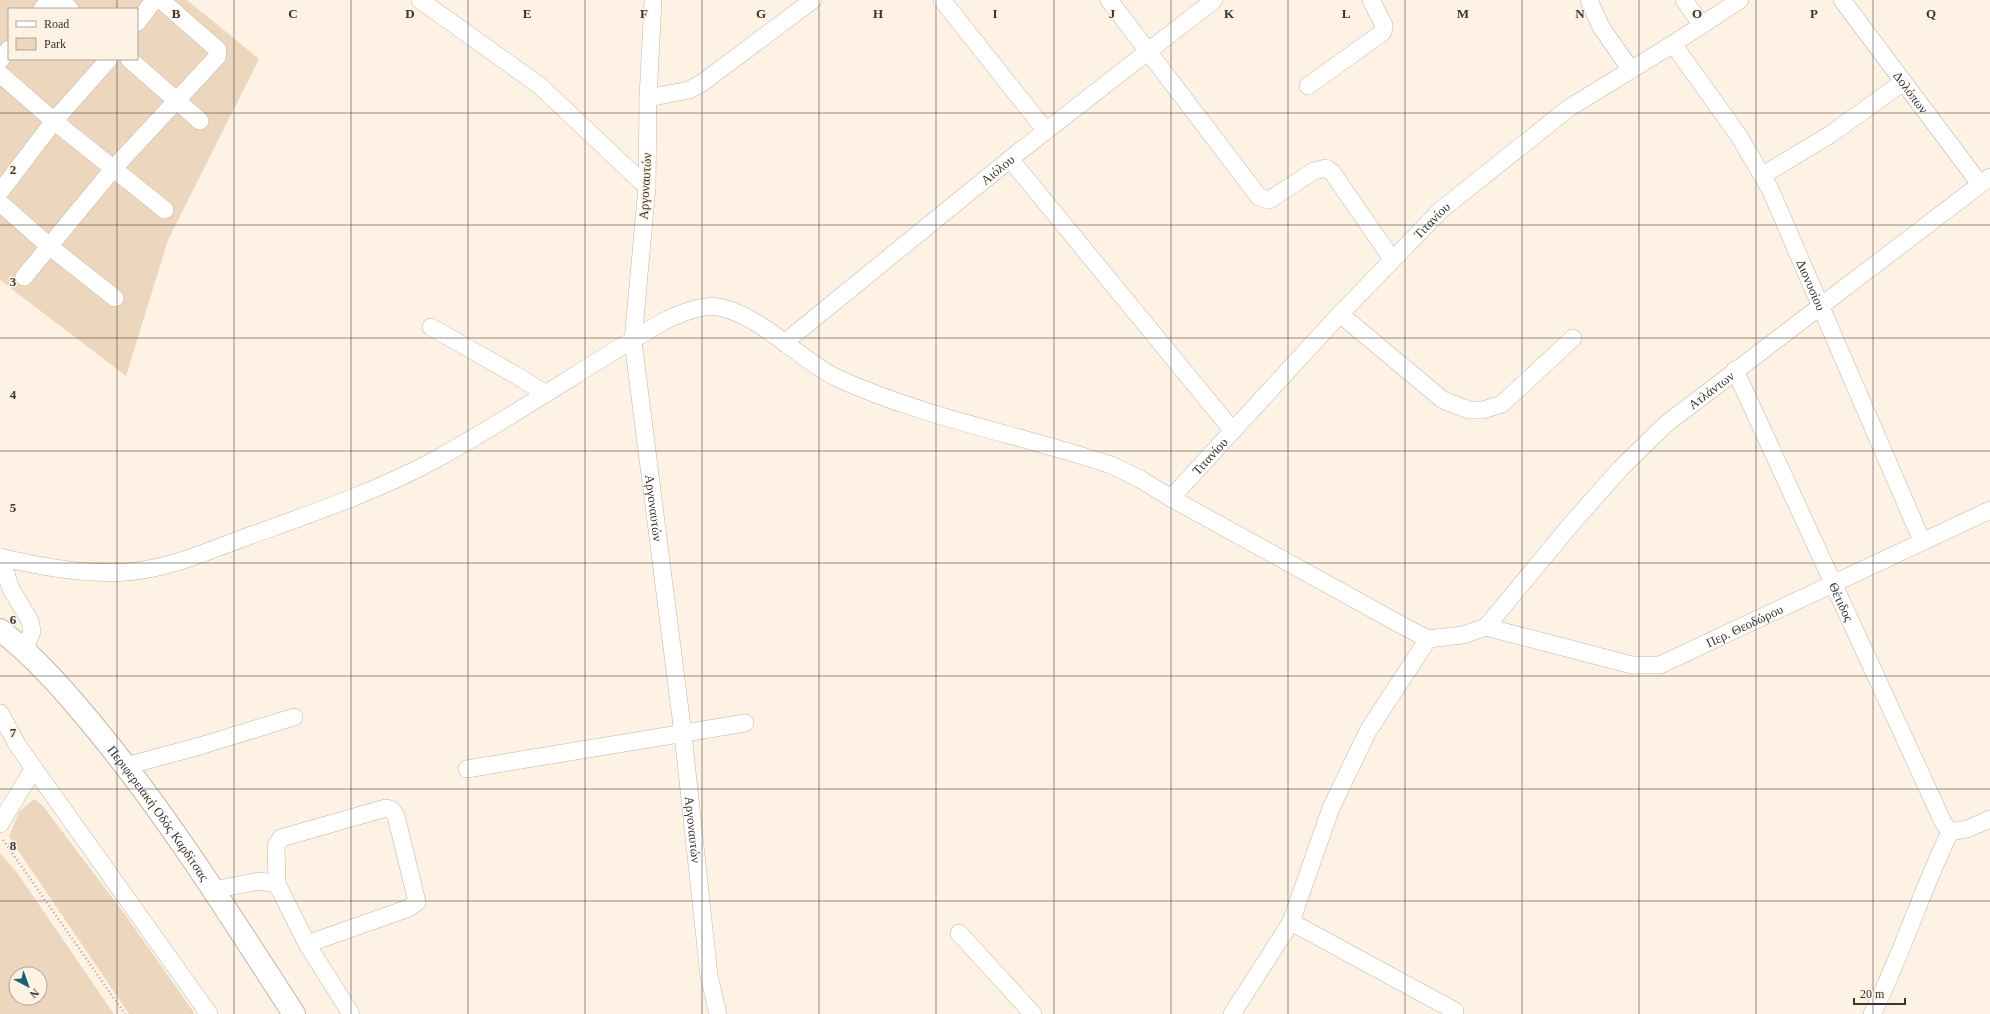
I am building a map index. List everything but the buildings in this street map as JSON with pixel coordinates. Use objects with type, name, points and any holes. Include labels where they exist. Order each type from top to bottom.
[{"type":"main road","name":"Περιφερειακή Οδός Καρδίτσας","points":[[0,630],[65,692],[126,766],[213,890],[294,1014]]},
{"type":"street","points":[[43,8],[50,0]]},
{"type":"street","points":[[60,0],[69,8]]},
{"type":"street","points":[[138,22],[154,0]]},
{"type":"street","points":[[24,277],[113,169],[217,57],[218,50],[161,0]]},
{"type":"street","points":[[420,0],[540,86],[647,187]]},
{"type":"street","name":"Αργοναυτών","points":[[653,0],[648,98],[647,187],[632,341],[682,734],[709,976],[718,1014]]},
{"type":"street","points":[[648,98],[689,90],[702,83],[813,0]]},
{"type":"street","points":[[942,0],[1046,131]]},
{"type":"street","points":[[1109,0],[1259,197],[1269,200],[1314,171],[1326,168],[1332,172],[1392,259]]},
{"type":"street","name":"Αιόλου","points":[[784,343],[1010,159],[1214,0]]},
{"type":"street","points":[[1308,86],[1384,32],[1384,25],[1371,0]]},
{"type":"street","points":[[1589,0],[1601,28],[1631,70]]},
{"type":"street","points":[[1684,0],[1702,25]]},
{"type":"street","name":"Τιτανίου","points":[[1171,498],[1340,314],[1442,209],[1569,108],[1673,44],[1740,0]]},
{"type":"street","name":"Δολόπων","points":[[1842,0],[1902,82],[1985,180]]},
{"type":"street","name":"Διονυσίου","points":[[1673,44],[1738,136],[1763,175],[1922,541]]},
{"type":"street","points":[[0,60],[8,50]]},
{"type":"street","points":[[0,192],[54,121],[108,60]]},
{"type":"street","points":[[130,60],[200,121]]},
{"type":"street","points":[[0,74],[54,121],[165,210]]},
{"type":"street","points":[[1763,175],[1831,134],[1902,82]]},
{"type":"street","points":[[1010,159],[1233,431]]},
{"type":"street","name":"Ατλάντων","points":[[1486,627],[1573,522],[1648,441],[1666,424],[1735,370],[1821,307],[1985,180]]},
{"type":"street","points":[[0,203],[49,246],[115,298]]},
{"type":"street","points":[[24,652],[32,631],[30,621],[10,587],[1,557],[80,572],[100,574],[146,570],[166,565],[314,513],[389,482],[468,441],[632,341],[678,315],[700,308],[714,307],[738,314],[784,343],[825,372],[857,386],[920,409],[1111,465],[1140,478],[1171,498],[1381,615],[1428,639],[1463,635],[1486,627]]},
{"type":"street","points":[[1340,314],[1443,400],[1469,410],[1483,410],[1502,404],[1573,338]]},
{"type":"street","points":[[431,326],[519,376],[546,394]]},
{"type":"street","name":"Θέτιδος","points":[[1735,370],[1942,822],[1950,832]]},
{"type":"street","name":"Περ. Θεοδώρου","points":[[1486,627],[1632,665],[1660,665],[1990,510]]},
{"type":"street","points":[[1232,1014],[1291,922],[1331,808],[1368,732],[1428,639]]},
{"type":"street","points":[[0,713],[18,746],[209,1014]]},
{"type":"street","points":[[126,766],[200,746],[294,717]]},
{"type":"street","points":[[467,769],[745,723]]},
{"type":"street","points":[[0,824],[34,768]]},
{"type":"street","points":[[307,944],[409,908],[417,902],[396,816],[391,809],[386,808],[282,838],[276,846],[277,884],[307,944],[352,1014]]},
{"type":"street","points":[[1872,1014],[1890,978],[1930,873],[1950,832],[1967,829],[1990,819]]},
{"type":"street","points":[[213,890],[259,881],[277,884]]},
{"type":"street","points":[[1291,922],[1455,1011]]},
{"type":"street","points":[[959,933],[1033,1014]]},
{"type":"path","points":[[0,836],[125,1014]]},
{"type":"green space","points":[[0,0],[187,0],[259,59],[168,240],[126,376],[0,280]]},
{"type":"green space","points":[[34,799],[43,806],[126,916],[195,1014],[129,1014],[9,837],[19,812]]},
{"type":"green space","points":[[0,853],[18,874],[114,1014],[0,1014]]}]
